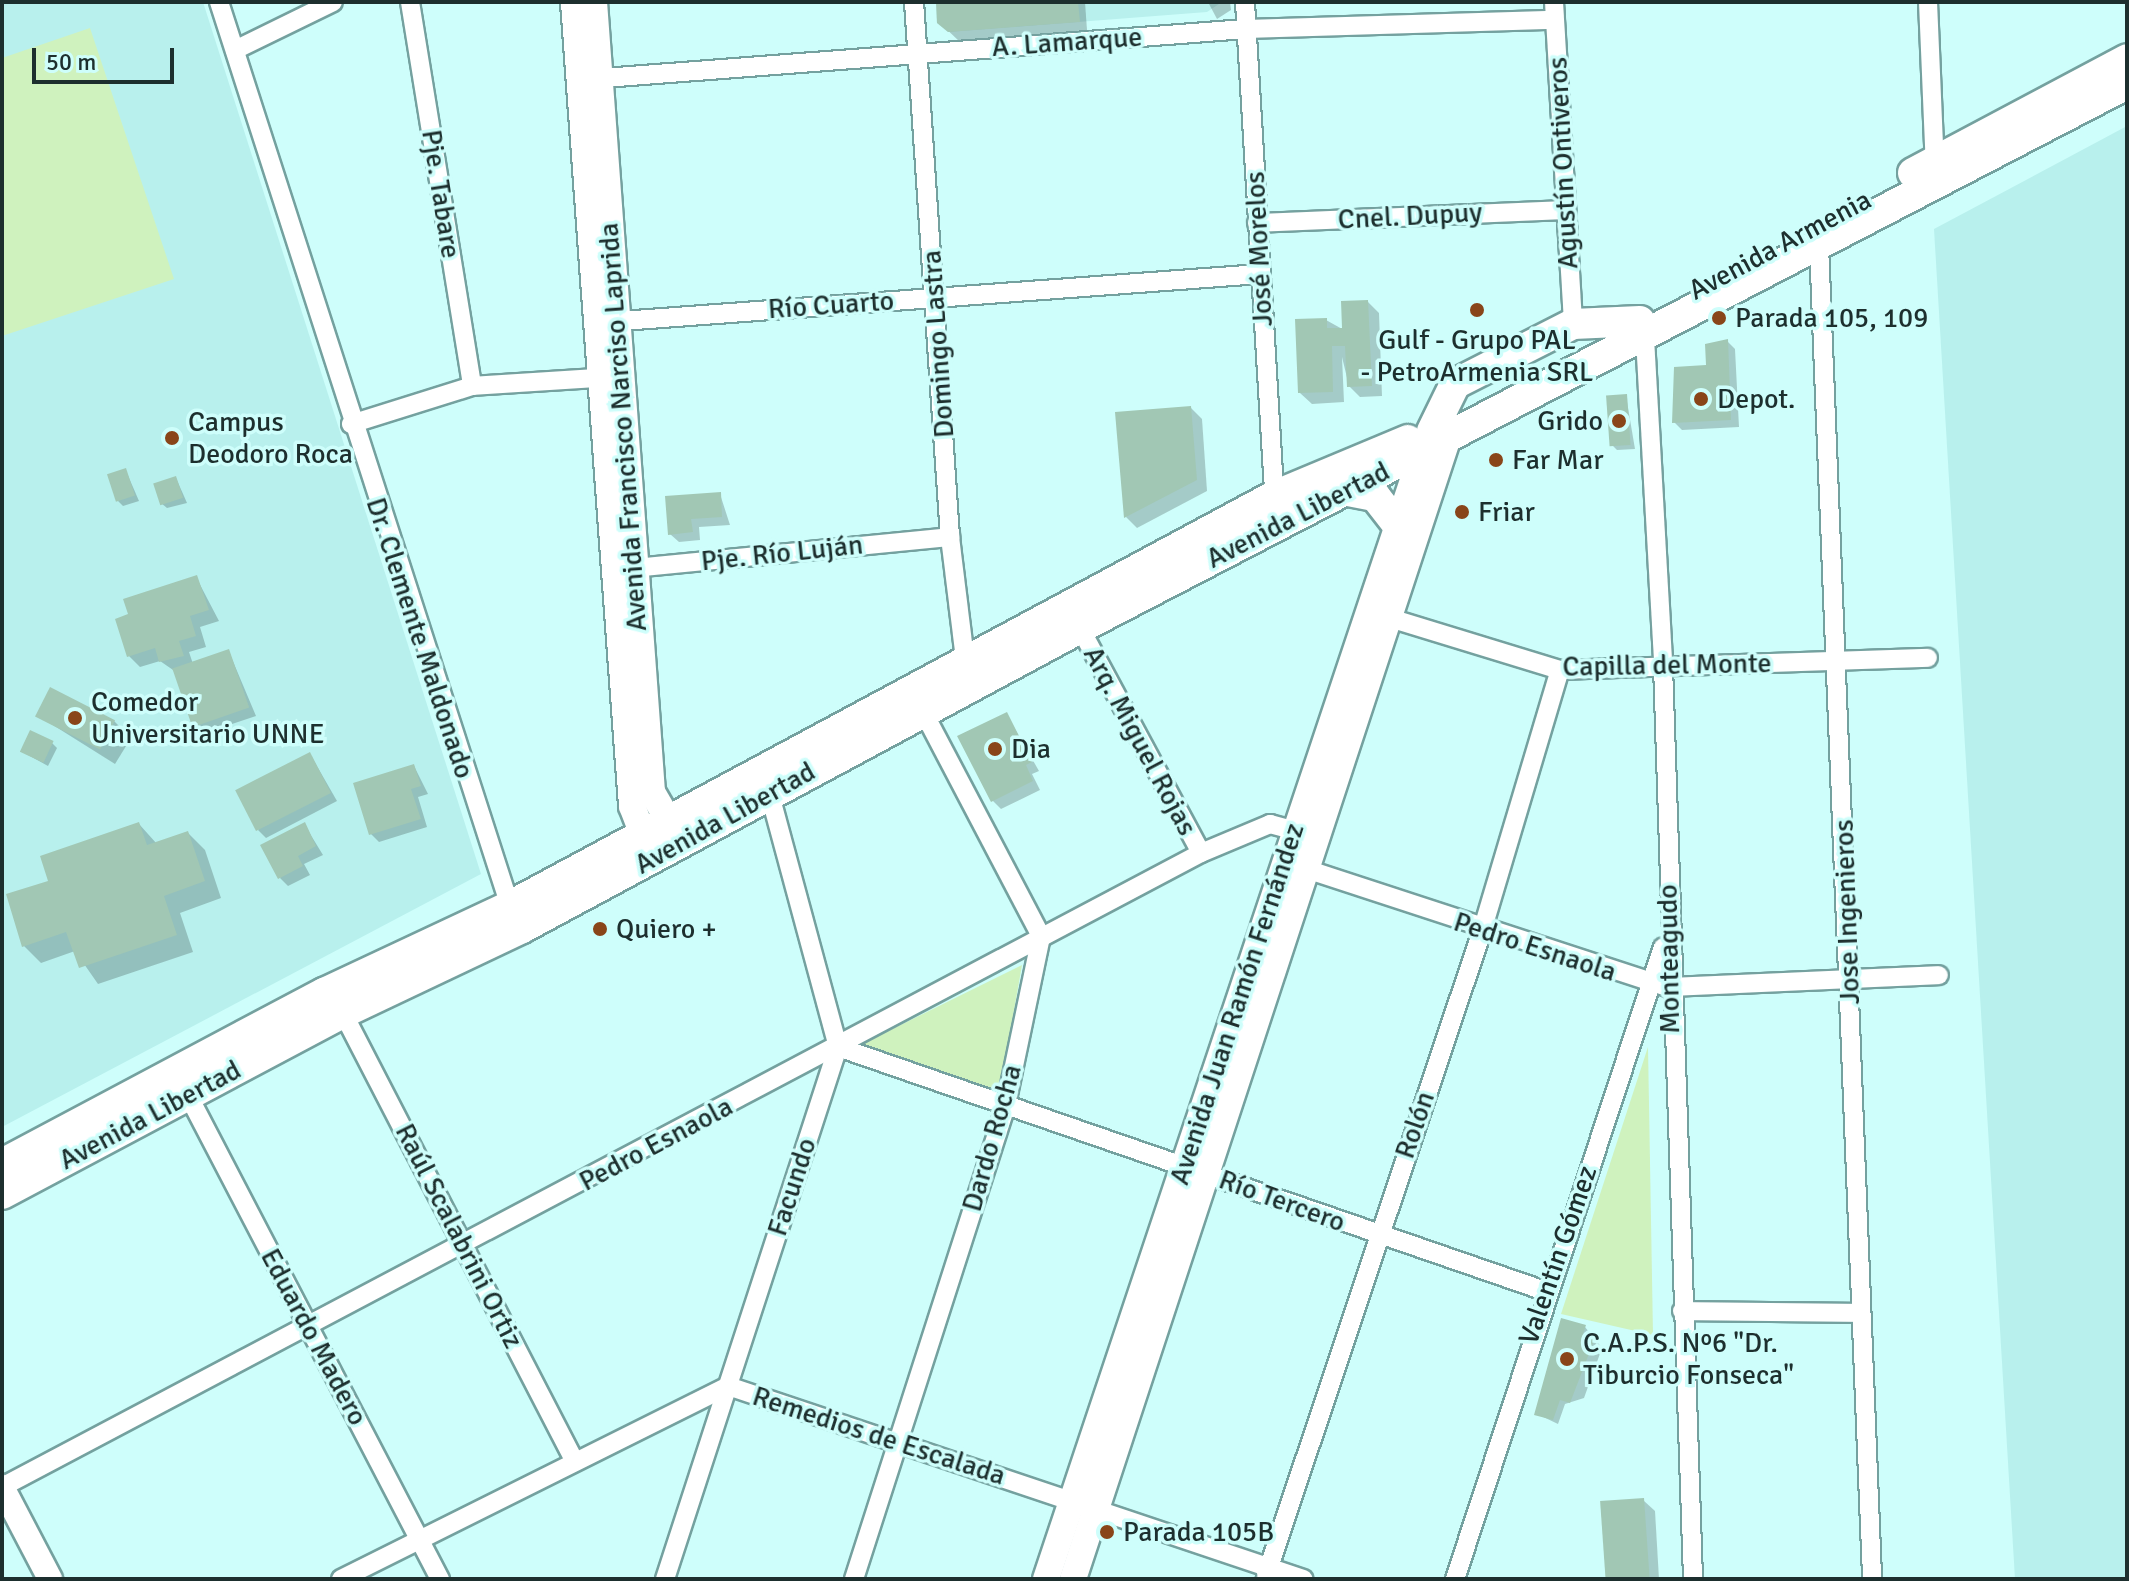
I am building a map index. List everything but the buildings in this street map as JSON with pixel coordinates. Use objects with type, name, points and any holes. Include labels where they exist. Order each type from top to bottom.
[{"type":"main road","name":"Avenida Francisco Narciso Laprida","points":[[574,2],[590,79]]},
{"type":"main road","name":"Avenida Francisco Narciso Laprida","points":[[594,2],[590,79],[622,569],[632,806],[647,847]]},
{"type":"main road","name":"Avenida Armenia","points":[[1642,330],[1819,245],[2127,59]]},
{"type":"main road","name":"Avenida Armenia","points":[[1432,442],[1937,173],[2127,84]]},
{"type":"main road","points":[[1432,442],[1455,384],[1573,324],[1642,330]]},
{"type":"main road","name":"Avenida Libertad","points":[[2,1194],[343,1013],[968,671],[1274,496],[1432,442]]},
{"type":"main road","name":"Avenida Libertad","points":[[674,831],[769,792],[923,711],[968,671],[1080,628],[1432,442]]},
{"type":"main road","name":"Avenida Juan Ramón Fernández","points":[[1378,614],[1394,520],[1432,442]]},
{"type":"main road","name":"Avenida Juan Ramón Fernández","points":[[1046,1579],[1084,1504],[1432,442]]},
{"type":"main road","points":[[1343,490],[1375,496],[1394,520]]},
{"type":"main road","name":"Avenida Francisco Narciso Laprida","points":[[622,569],[652,792],[674,831]]},
{"type":"main road","name":"Avenida Libertad","points":[[2,1164],[324,993],[510,906],[647,847]]},
{"type":"main road","name":"Avenida Juan Ramón Fernández","points":[[1073,1579],[1084,1504]]},
{"type":"street","name":"Dr. Clemente Maldonado","points":[[219,2],[351,424],[510,906]]},
{"type":"street","points":[[235,50],[333,2]]},
{"type":"street","name":"Pje. Tabare","points":[[410,2],[472,386]]},
{"type":"street","name":"Domingo Lastra","points":[[914,2],[950,537],[968,671]]},
{"type":"street","name":"José Morelos","points":[[1245,2],[1274,496]]},
{"type":"street","points":[[1928,2],[1937,173]]},
{"type":"street","name":"A. Lamarque","points":[[590,79],[1246,29],[1554,11]]},
{"type":"street","name":"Agustín Ontiveros","points":[[1554,11],[1563,210],[1573,324]]},
{"type":"street","name":"Cnel. Dupuy","points":[[1257,223],[1563,210]]},
{"type":"street","name":"Jose Ingenieros","points":[[1819,245],[1840,662],[1859,1313],[1872,1579]]},
{"type":"street","name":"Río Cuarto","points":[[605,322],[1260,274]]},
{"type":"street","name":"Monteagudo","points":[[1642,330],[1663,665],[1667,934],[1660,986],[1682,1311],[1693,1579]]},
{"type":"street","points":[[351,424],[472,386],[608,377]]},
{"type":"street","name":"Pje. Río Luján","points":[[622,569],[950,537]]},
{"type":"street","name":"Capilla del Monte","points":[[1378,614],[1560,670],[1928,658]]},
{"type":"street","name":"Arq. Miguel Rojas","points":[[1080,628],[1201,853]]},
{"type":"street","name":"Rolón","points":[[1266,1574],[1376,1236],[1482,931],[1560,670]]},
{"type":"street","points":[[923,711],[1041,936]]},
{"type":"street","points":[[769,792],[838,1047]]},
{"type":"street","name":"Pedro Esnaola","points":[[2,1487],[465,1245],[1201,853],[1270,824],[1303,833]]},
{"type":"street","name":"Pedro Esnaola","points":[[1293,864],[1482,931],[1660,986],[1939,975]]},
{"type":"street","name":"Dardo Rocha","points":[[854,1579],[1005,1109],[1041,936]]},
{"type":"street","name":"Valentín Gómez","points":[[1455,1579],[1545,1291],[1660,986]]},
{"type":"street","name":"Raúl Scalabrini Ortiz","points":[[343,1013],[574,1460]]},
{"type":"street","name":"Río Tercero","points":[[838,1047],[1005,1109],[1195,1170],[1376,1236],[1545,1291]]},
{"type":"street","name":"Facundo","points":[[665,1579],[838,1047]]},
{"type":"street","name":"Eduardo Madero","points":[[188,1095],[308,1327],[423,1538],[440,1579]]},
{"type":"street","points":[[1682,1311],[1859,1313]]},
{"type":"street","name":"Remedios de Escalada","points":[[341,1579],[574,1460],[728,1386],[1084,1504],[1266,1574],[1303,1579]]},
{"type":"street","points":[[2,1487],[50,1579]]},
{"type":"shaded area","name":"Campus Deodoro Roca","points":[[2,2],[203,2],[481,874],[2,1127]]},
{"type":"shaded area","points":[[936,2],[1222,2],[1207,12],[948,32],[937,23]]},
{"type":"shaded area","points":[[2127,126],[2127,1579],[2015,1579],[1934,229]]},
{"type":"green space","points":[[90,28],[174,279],[2,336],[2,58]]},
{"type":"green space","points":[[1022,965],[998,1102],[854,1048]]},
{"type":"green space","points":[[1648,1047],[1653,1335],[1561,1314]]},
{"type":"place","name":"Gulf - Grupo PAL - PetroArmenia SRL","points":[[1477,310]]},
{"type":"place","name":"Parada 105, 109","points":[[1719,318]]},
{"type":"place","name":"Depot.","points":[[1701,399]]},
{"type":"place","name":"Grido","points":[[1619,421]]},
{"type":"place","name":"Campus Deodoro Roca","points":[[172,438]]},
{"type":"place","name":"Far Mar","points":[[1496,460]]},
{"type":"place","name":"Friar","points":[[1462,512]]},
{"type":"place","name":"Comedor Universitario UNNE","points":[[75,718]]},
{"type":"place","name":"Dia","points":[[995,749]]},
{"type":"place","name":"Quiero +","points":[[600,929]]},
{"type":"place","name":"C.A.P.S. Nº6 \"Dr. Tiburcio Fonseca\"","points":[[1567,1359]]},
{"type":"place","name":"Parada 105B","points":[[1107,1532]]}]
